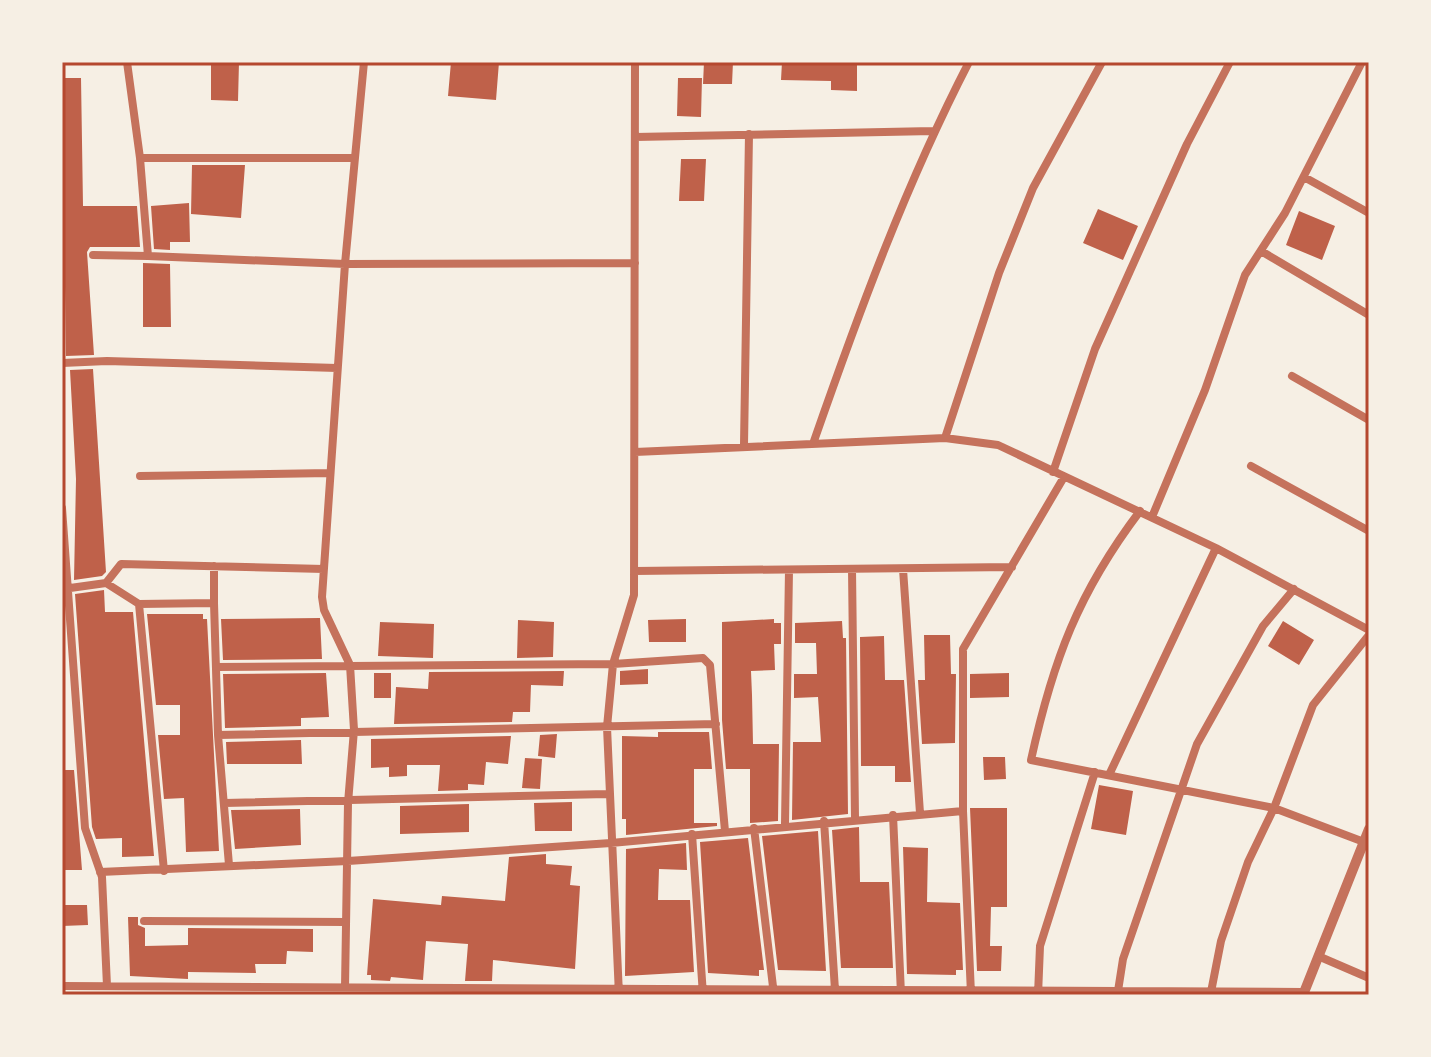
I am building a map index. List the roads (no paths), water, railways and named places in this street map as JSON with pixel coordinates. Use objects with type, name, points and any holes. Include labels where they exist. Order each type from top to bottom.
[{"type":"street","points":[[127,62],[140,158],[148,256]]},
{"type":"street","points":[[345,987],[348,803],[354,730],[350,665],[322,606],[345,264],[364,62]]},
{"type":"street","points":[[619,992],[607,794],[607,727],[613,664],[634,595],[635,62]]},
{"type":"street","points":[[814,441],[862,304],[933,131],[969,62]]},
{"type":"street","points":[[945,438],[999,273],[1033,188],[1102,62]]},
{"type":"street","points":[[1053,472],[1095,349],[1187,144],[1230,62]]},
{"type":"street","points":[[1152,517],[1205,390],[1245,275],[1304,177],[1362,62]]},
{"type":"street","points":[[635,137],[933,131]]},
{"type":"street","points":[[744,445],[749,134]]},
{"type":"street","points":[[140,158],[355,158]]},
{"type":"street","points":[[1304,177],[1369,213]]},
{"type":"street","points":[[1261,251],[1369,315]]},
{"type":"street","points":[[93,255],[345,264],[635,263]]},
{"type":"street","points":[[62,363],[107,361],[337,368]]},
{"type":"street","points":[[1292,376],[1369,420]]},
{"type":"street","points":[[635,452],[814,441],[945,438],[998,445],[1216,548],[1369,633],[1313,705],[1239,889],[1221,941],[1211,992]]},
{"type":"street","points":[[1251,466],[1369,531]]},
{"type":"street","points":[[140,476],[330,473]]},
{"type":"street","points":[[971,993],[963,811],[963,649],[1064,477]]},
{"type":"street","points":[[62,508],[64,589],[85,828],[100,872],[107,986]]},
{"type":"street","points":[[1140,511],[1103,560],[1069,627],[1046,693],[1031,760],[1274,808],[1364,842]]},
{"type":"street","points":[[1109,775],[1216,548]]},
{"type":"street","points":[[106,583],[121,564],[324,569]]},
{"type":"street","points":[[214,566],[218,735],[229,865]]},
{"type":"street","points":[[634,571],[1012,567]]},
{"type":"street","points":[[852,569],[855,818]]},
{"type":"street","points":[[903,569],[920,813]]},
{"type":"street","points":[[785,824],[789,570]]},
{"type":"street","points":[[64,589],[106,583],[139,604],[214,603]]},
{"type":"street","points":[[1118,991],[1123,959],[1184,790],[1197,744],[1263,626],[1294,589]]},
{"type":"street","points":[[139,604],[164,871]]},
{"type":"street","points":[[216,667],[613,664],[707,659],[725,831]]},
{"type":"street","points":[[218,735],[716,724]]},
{"type":"street","points":[[1038,993],[1040,946],[1057,881],[1095,772]]},
{"type":"street","points":[[225,803],[348,803],[607,794]]},
{"type":"street","points":[[100,872],[348,861],[611,843],[785,824],[963,811]]},
{"type":"street","points":[[893,815],[901,992]]},
{"type":"street","points":[[824,821],[835,990]]},
{"type":"street","points":[[754,828],[774,992]]},
{"type":"street","points":[[62,986],[174,991],[306,991],[345,987],[619,992],[1303,993],[1369,829]]},
{"type":"street","points":[[692,834],[703,992]]},
{"type":"street","points":[[144,921],[346,922]]},
{"type":"street","points":[[1318,956],[1369,978]]}]
